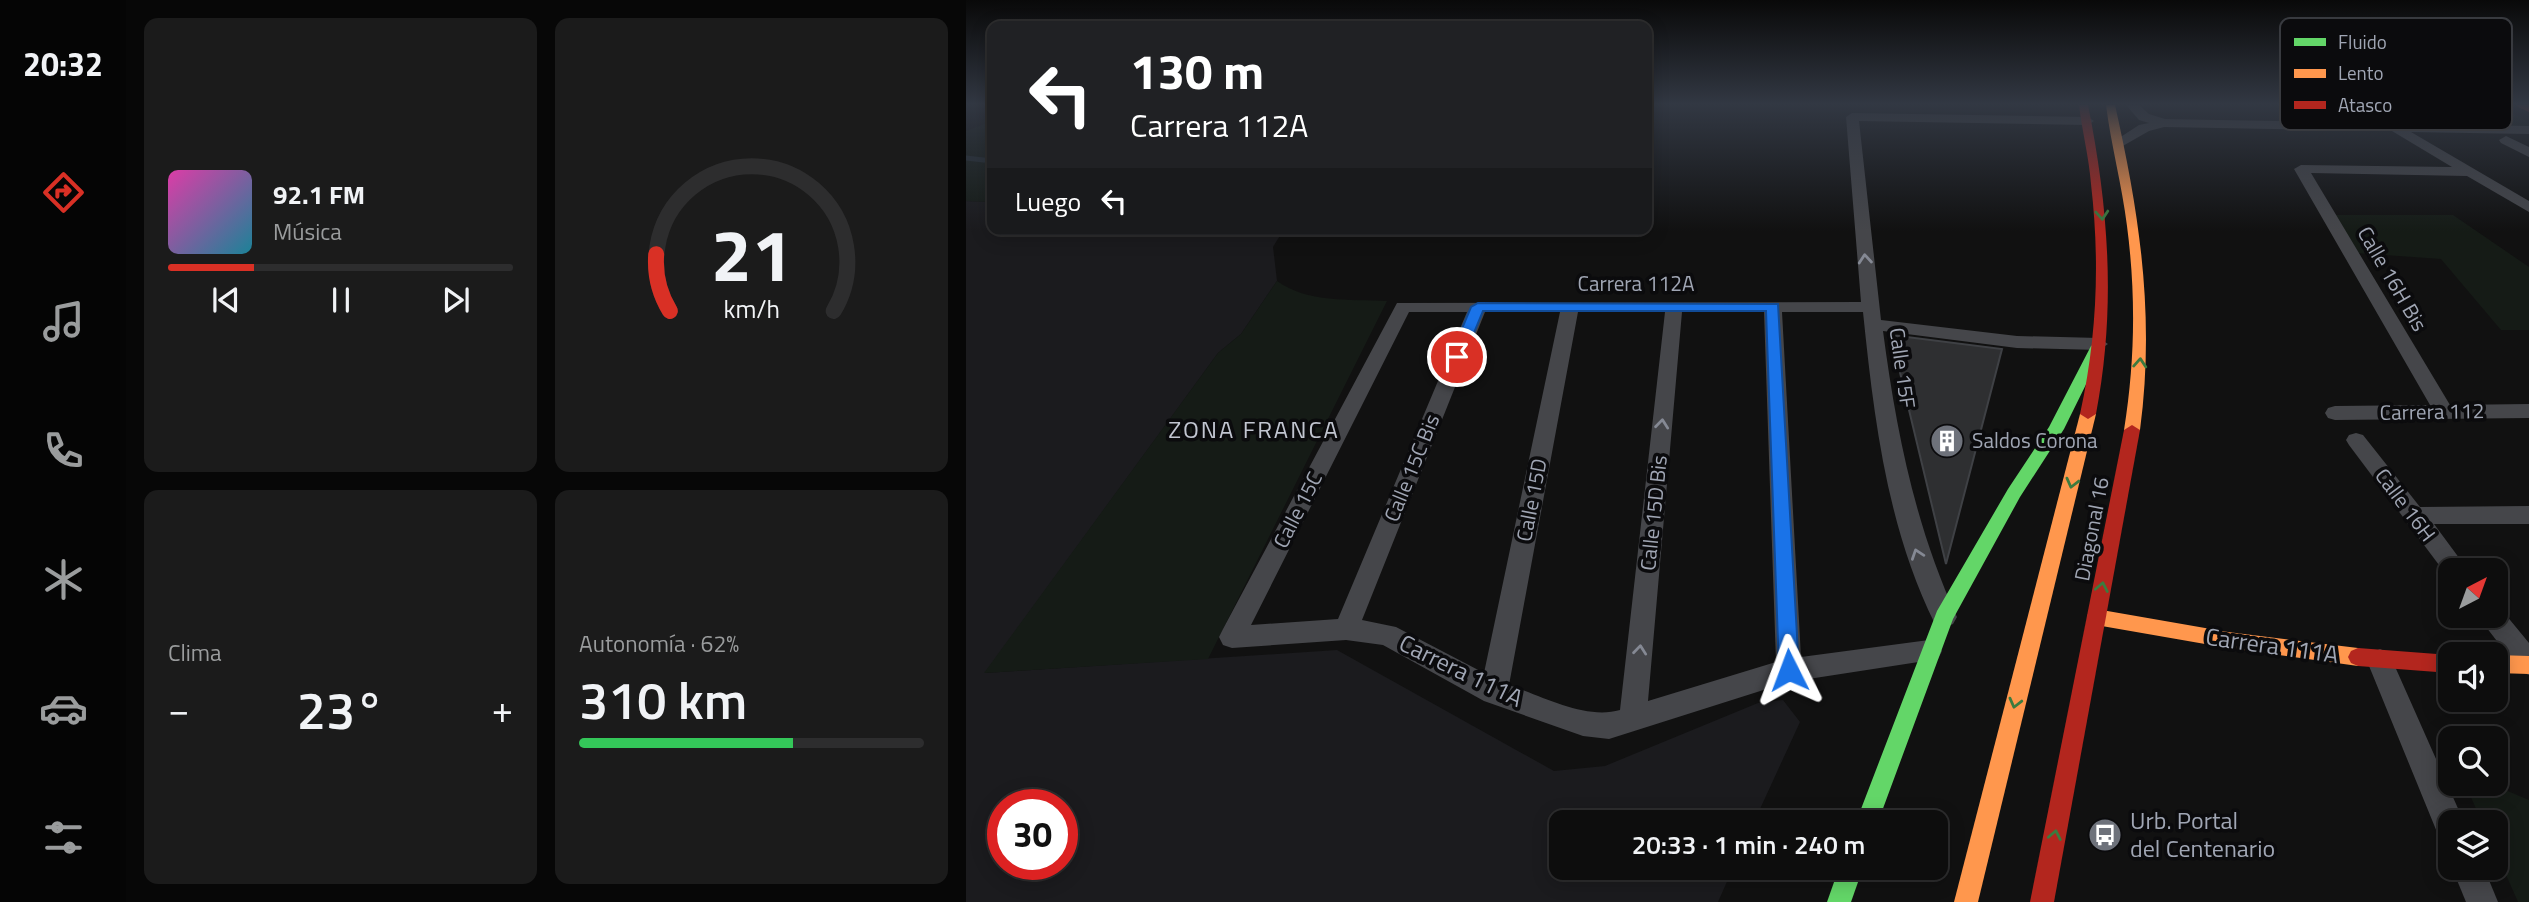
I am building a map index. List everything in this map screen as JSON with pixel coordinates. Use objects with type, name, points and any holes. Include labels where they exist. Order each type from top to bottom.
[{"type":"main road","name":"Diagonal 16","points":[[1966,902],[2095,385],[2103,228],[2093,147]]},
{"type":"main road","name":"Diagonal 16","points":[[2042,902],[2137,402],[2142,306],[2133,212],[2121,147]]},
{"type":"main road","name":"Diagonal 16","points":[[1871,810],[1944,617],[2014,493],[2056,429],[2099,344]]},
{"type":"main road","name":"Carrera 111A","points":[[2096,617],[2242,644],[2380,661],[2438,663]]},
{"type":"main road","points":[[2508,664],[2529,664]]},
{"type":"main road","points":[[1839,902],[1847,880]]},
{"type":"street","name":"Calle 15F","points":[[1855,147],[1871,316],[1893,466],[1905,518],[1919,561],[1944,617]]},
{"type":"street","points":[[2428,147],[2529,207]]},
{"type":"street","name":"Calle 16H Bis","points":[[2444,412],[2301,169],[2470,172]]},
{"type":"street","name":"Carrera 112A","points":[[1403,307],[1773,307],[1871,316],[2017,342],[2099,344]]},
{"type":"street","name":"Calle 15C","points":[[1232,637],[1403,307]]},
{"type":"street","name":"Calle 15C Bis","points":[[1346,629],[1478,307]]},
{"type":"street","name":"Calle 15D","points":[[1494,692],[1570,307]]},
{"type":"street","name":"Calle 15D Bis","points":[[1633,718],[1674,307]]},
{"type":"street","points":[[1773,307],[1789,670]]},
{"type":"street","name":"Carrera 112","points":[[2335,413],[2529,411]]},
{"type":"street","name":"Calle 16H","points":[[2356,440],[2446,558]]},
{"type":"street","points":[[2413,516],[2529,515]]},
{"type":"street","points":[[2501,628],[2529,664]]},
{"type":"street","name":"Carrera 111A","points":[[1232,637],[1346,629],[1387,635],[1494,692],[1583,723],[1609,726],[1789,670],[1929,651]]},
{"type":"street","points":[[2380,661],[2443,810]]},
{"type":"street","points":[[2473,880],[2482,902]]},
{"type":"shaded area","points":[[966,147],[987,147],[987,202],[966,201]]},
{"type":"shaded area","points":[[966,201],[987,202],[987,235],[1280,235],[1273,247],[1277,281],[1241,334],[1218,353],[985,673],[1337,650],[1554,771],[1605,766],[1758,703],[1783,700],[1800,722],[1760,810],[1549,810],[1549,880],[1728,880],[1718,902],[966,902]]},
{"type":"shaded area","points":[[2332,215],[2453,215],[2529,267],[2529,330],[2501,330],[2441,259],[2356,253]]},
{"type":"shaded area","points":[[1277,281],[1289,288],[1315,296],[1387,301],[1208,659],[984,673],[1218,353],[1241,334]]},
{"type":"shaded area","points":[[2508,791],[2529,800],[2529,902],[2518,902],[2508,879],[2508,810],[2477,810],[2470,796],[2508,796]]},
{"type":"building","name":"Saldos Corona","points":[[1891,335],[2002,349],[1946,564]]},
{"type":"waterway","points":[[966,158],[987,160]]},
{"type":"traffic: fast","points":[[1872,810],[1944,617],[2014,493],[2056,429],[2098,346]]},
{"type":"traffic: fast","points":[[1839,902],[1847,880]]},
{"type":"traffic: slow","points":[[2119,147],[2133,226],[2141,307],[2141,348],[2132,430]]},
{"type":"traffic: slow","points":[[1966,902],[2088,414]]},
{"type":"traffic: slow","points":[[2096,617],[2228,640],[2358,657]]},
{"type":"traffic: slow","points":[[2508,664],[2529,665]]},
{"type":"traffic: jam","points":[[2088,414],[2101,338],[2103,299],[2101,220],[2092,147]]},
{"type":"traffic: jam","points":[[2042,902],[2132,430]]},
{"type":"traffic: jam","points":[[2358,657],[2438,663]]},
{"type":"place","name":"Saldos Corona","points":[[1947,441]]},
{"type":"place","name":"Urb. Portal del Centenario","points":[[2105,835]]},
{"type":"district","name":"ZONA FRANCA","points":[[1254,430]]},
{"type":"route","points":[[1457,357],[1478,307],[1773,307],[1789,670]]}]
